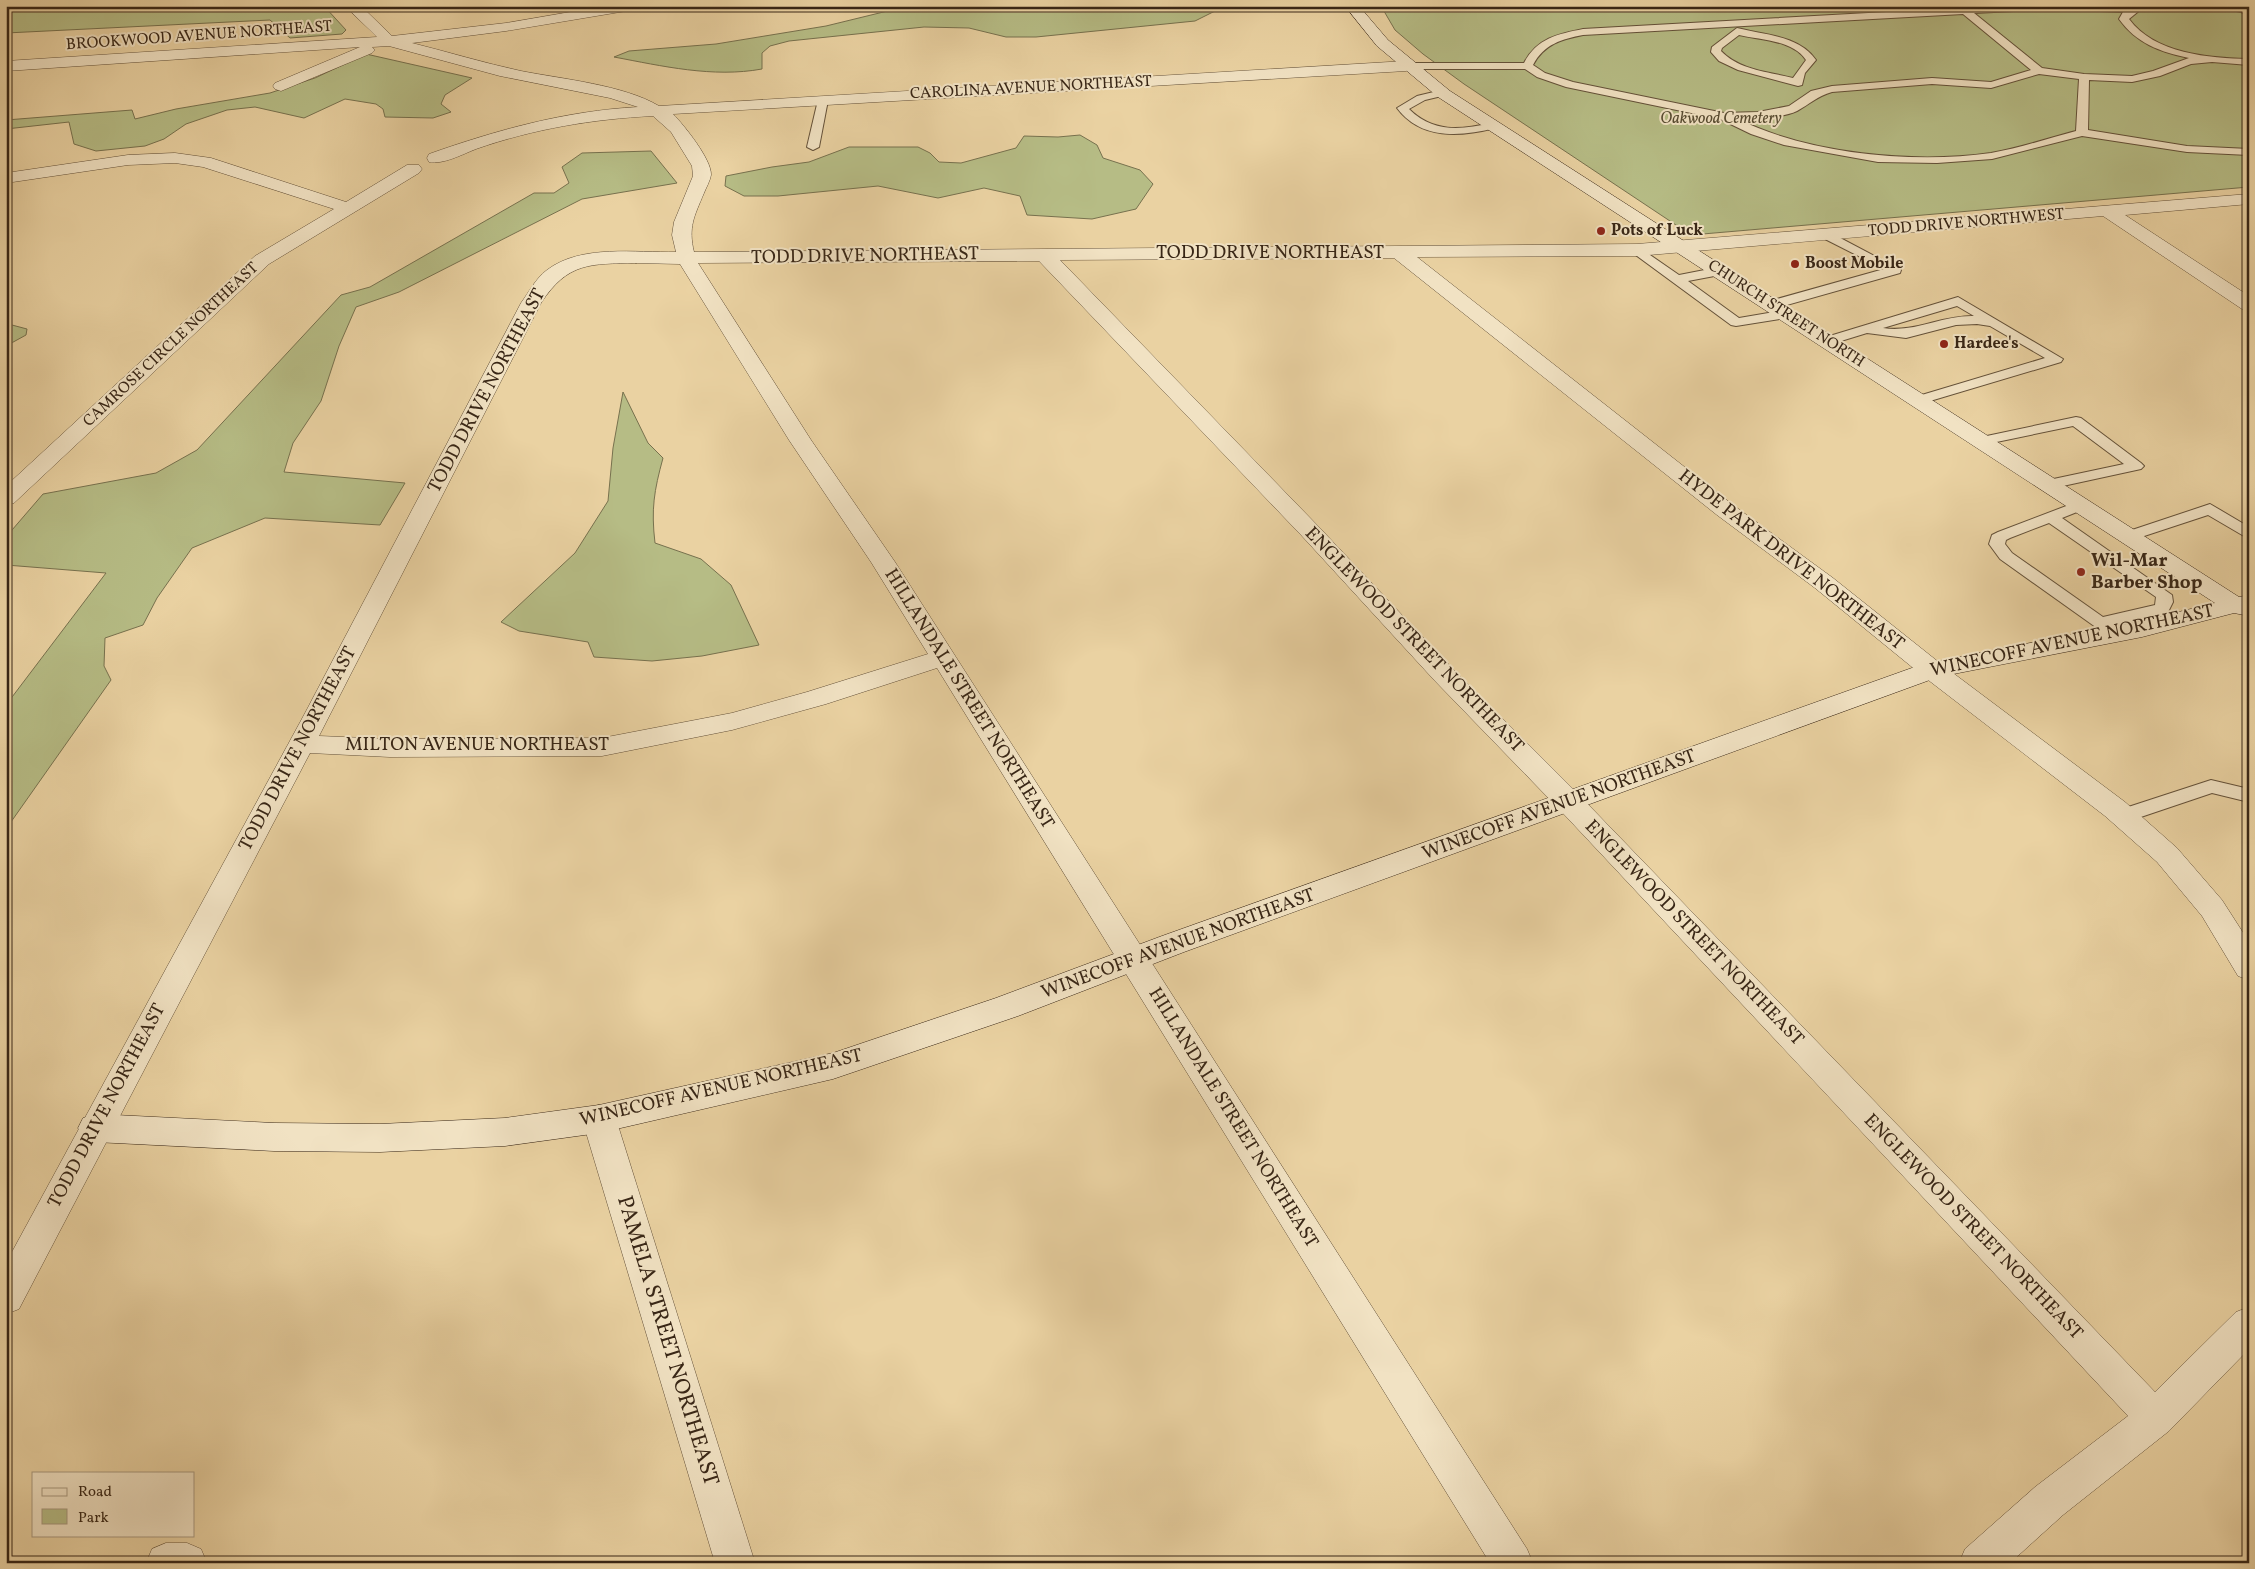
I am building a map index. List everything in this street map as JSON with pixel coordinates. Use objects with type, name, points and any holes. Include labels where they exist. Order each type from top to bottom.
[{"type":"street","name":"HILLANDALE STREET NORTHEAST","points":[[352,6],[389,41],[500,71],[613,94],[643,103],[666,116],[678,129],[701,166],[702,176],[683,222],[681,235],[686,258],[696,278],[733,332],[800,440],[883,562],[1513,1563]]},
{"type":"street","name":"BROOKWOOD AVENUE NORTHEAST","points":[[6,66],[389,41],[506,27],[632,6]]},
{"type":"street","name":"CHURCH STREET NORTH","points":[[1352,6],[1374,35],[1406,66],[1442,93],[2245,611]]},
{"type":"street","points":[[281,86],[389,41]]},
{"type":"street","name":"CAROLINA AVENUE NORTHEAST","points":[[435,158],[494,137],[539,125],[569,119],[655,110],[1406,66]]},
{"type":"street","points":[[6,178],[128,160],[175,158],[205,162],[348,208]]},
{"type":"street","name":"CAMROSE CIRCLE NORTHEAST","points":[[6,498],[262,260],[413,169]]},
{"type":"street","name":"TODD DRIVE NORTHWEST","points":[[1682,247],[2249,199]]},
{"type":"street","points":[[2108,211],[2249,304]]},
{"type":"street","name":"TODD DRIVE NORTHEAST","points":[[9,1286],[301,744],[531,303],[546,282],[568,265],[586,261],[686,258],[1400,253],[1637,250],[1682,247]]},
{"type":"street","name":"HYDE PARK DRIVE NORTHEAST","points":[[1400,253],[1725,510],[1824,583],[1932,670],[2123,816],[2167,855],[2212,908],[2249,968]]},
{"type":"street","name":"ENGLEWOOD STREET NORTHEAST","points":[[1044,255],[1309,530],[1444,675],[1569,802],[2155,1418]]},
{"type":"street","name":"WINECOFF AVENUE NORTHEAST","points":[[95,1128],[274,1137],[380,1138],[505,1132],[600,1119],[833,1066],[1008,1007],[1133,959],[1932,670],[2149,620],[2245,611]]},
{"type":"street","name":"MILTON AVENUE NORTHEAST","points":[[301,744],[390,748],[538,748],[618,744],[739,719],[877,680],[942,658]]},
{"type":"street","name":"PAMELA STREET NORTHEAST","points":[[600,1119],[735,1563]]},
{"type":"street","points":[[1979,1563],[2049,1501],[2155,1418],[2249,1324]]},
{"type":"street","points":[[166,1563],[187,1563]]},
{"type":"lane","points":[[1527,66],[1532,57],[1556,37],[1583,32],[1733,27],[2054,6],[2136,8]]},
{"type":"lane","points":[[2227,6],[2249,11]]},
{"type":"lane","points":[[2083,8],[2128,28],[2154,44],[2164,51],[2174,65]]},
{"type":"lane","points":[[2128,28],[2124,19],[2136,8]]},
{"type":"lane","points":[[1965,11],[2039,71]]},
{"type":"lane","points":[[1733,27],[1731,38],[1717,47],[1716,52],[1720,58],[1742,68],[1798,83],[1815,93]]},
{"type":"lane","points":[[1733,27],[1790,44],[1809,54],[1811,60],[1808,65],[1800,70],[1798,83]]},
{"type":"lane","points":[[2154,44],[2214,59]]},
{"type":"lane","points":[[1406,66],[1527,66],[1541,75],[1570,85],[1723,116],[1758,115],[1792,109],[1815,93],[1842,88],[1932,81],[1991,85],[2039,71],[2084,77],[2132,78],[2156,74],[2189,60],[2214,59],[2249,62]]},
{"type":"lane","points":[[2082,133],[2084,77]]},
{"type":"lane","points":[[1442,93],[1415,100],[1402,108],[1409,116],[1438,131],[1467,133],[1491,126]]},
{"type":"lane","points":[[813,147],[823,100]]},
{"type":"lane","points":[[1723,116],[1755,132],[1788,143],[1878,159],[1937,160],[1992,156],[2082,133],[2187,149],[2249,152]]},
{"type":"lane","points":[[1637,250],[1736,322],[1894,270],[1828,235]]},
{"type":"lane","points":[[1677,279],[1720,271]]},
{"type":"lane","points":[[1828,341],[1958,301],[2056,359],[1920,400]]},
{"type":"lane","points":[[1982,440],[2076,421],[2136,466],[2049,484]]},
{"type":"lane","points":[[2082,505],[1998,538],[1997,544],[2006,556],[2110,628]]},
{"type":"lane","points":[[2129,536],[2210,509],[2249,534]]},
{"type":"lane","points":[[2050,517],[2164,595],[2165,602],[2162,608],[2149,620]]},
{"type":"lane","points":[[2123,816],[2211,786],[2249,796]]},
{"type":"green space","points":[[6,6],[324,6],[346,30],[342,34],[290,38],[270,20],[6,33]]},
{"type":"green space","points":[[908,6],[1159,6],[1165,9],[1217,10],[1195,21],[1036,37],[1006,37],[969,28],[924,27],[789,41],[770,46],[762,53],[762,69],[744,71],[706,72],[614,57],[629,51],[716,44],[826,26]]},
{"type":"green space","name":"Oakwood Cemetery","points":[[1381,6],[2249,6],[2249,187],[1691,235],[1464,84],[1423,54],[1395,30]]},
{"type":"green space","points":[[366,54],[472,78],[445,95],[441,104],[451,112],[433,118],[385,117],[383,109],[376,104],[345,99],[304,118],[255,107],[227,110],[186,124],[164,139],[145,146],[96,151],[74,144],[69,122],[6,129],[6,120],[132,110],[135,119],[176,109],[270,93],[315,78]]},
{"type":"green space","points":[[1080,135],[1097,145],[1103,158],[1140,170],[1153,184],[1136,209],[1092,219],[1027,215],[1020,196],[984,188],[938,198],[878,186],[778,196],[744,196],[725,186],[726,176],[809,162],[849,147],[918,147],[930,153],[939,162],[961,163],[1016,148],[1024,136],[1058,137]]},
{"type":"green space","points":[[651,151],[677,183],[582,199],[399,292],[356,307],[339,346],[321,401],[293,443],[284,472],[405,483],[380,525],[265,518],[192,548],[157,598],[143,625],[105,638],[104,666],[111,680],[6,829],[6,705],[106,573],[6,565],[6,541],[12,530],[43,494],[156,473],[197,450],[341,295],[370,287],[534,193],[554,193],[569,183],[562,167],[582,153]]},
{"type":"green space","points":[[12,325],[27,329],[26,335],[6,346],[6,326]]},
{"type":"green space","points":[[623,392],[648,443],[663,458],[654,500],[655,543],[701,559],[731,585],[759,645],[702,656],[652,661],[594,657],[588,642],[519,631],[501,622],[575,553],[608,501],[613,448]]},
{"type":"place","name":"Pots of Luck","points":[[1601,231]]},
{"type":"place","name":"Boost Mobile","points":[[1795,264]]},
{"type":"place","name":"Hardee's","points":[[1944,344]]},
{"type":"place","name":"Wil-Mar Barber Shop","points":[[2081,572]]}]
